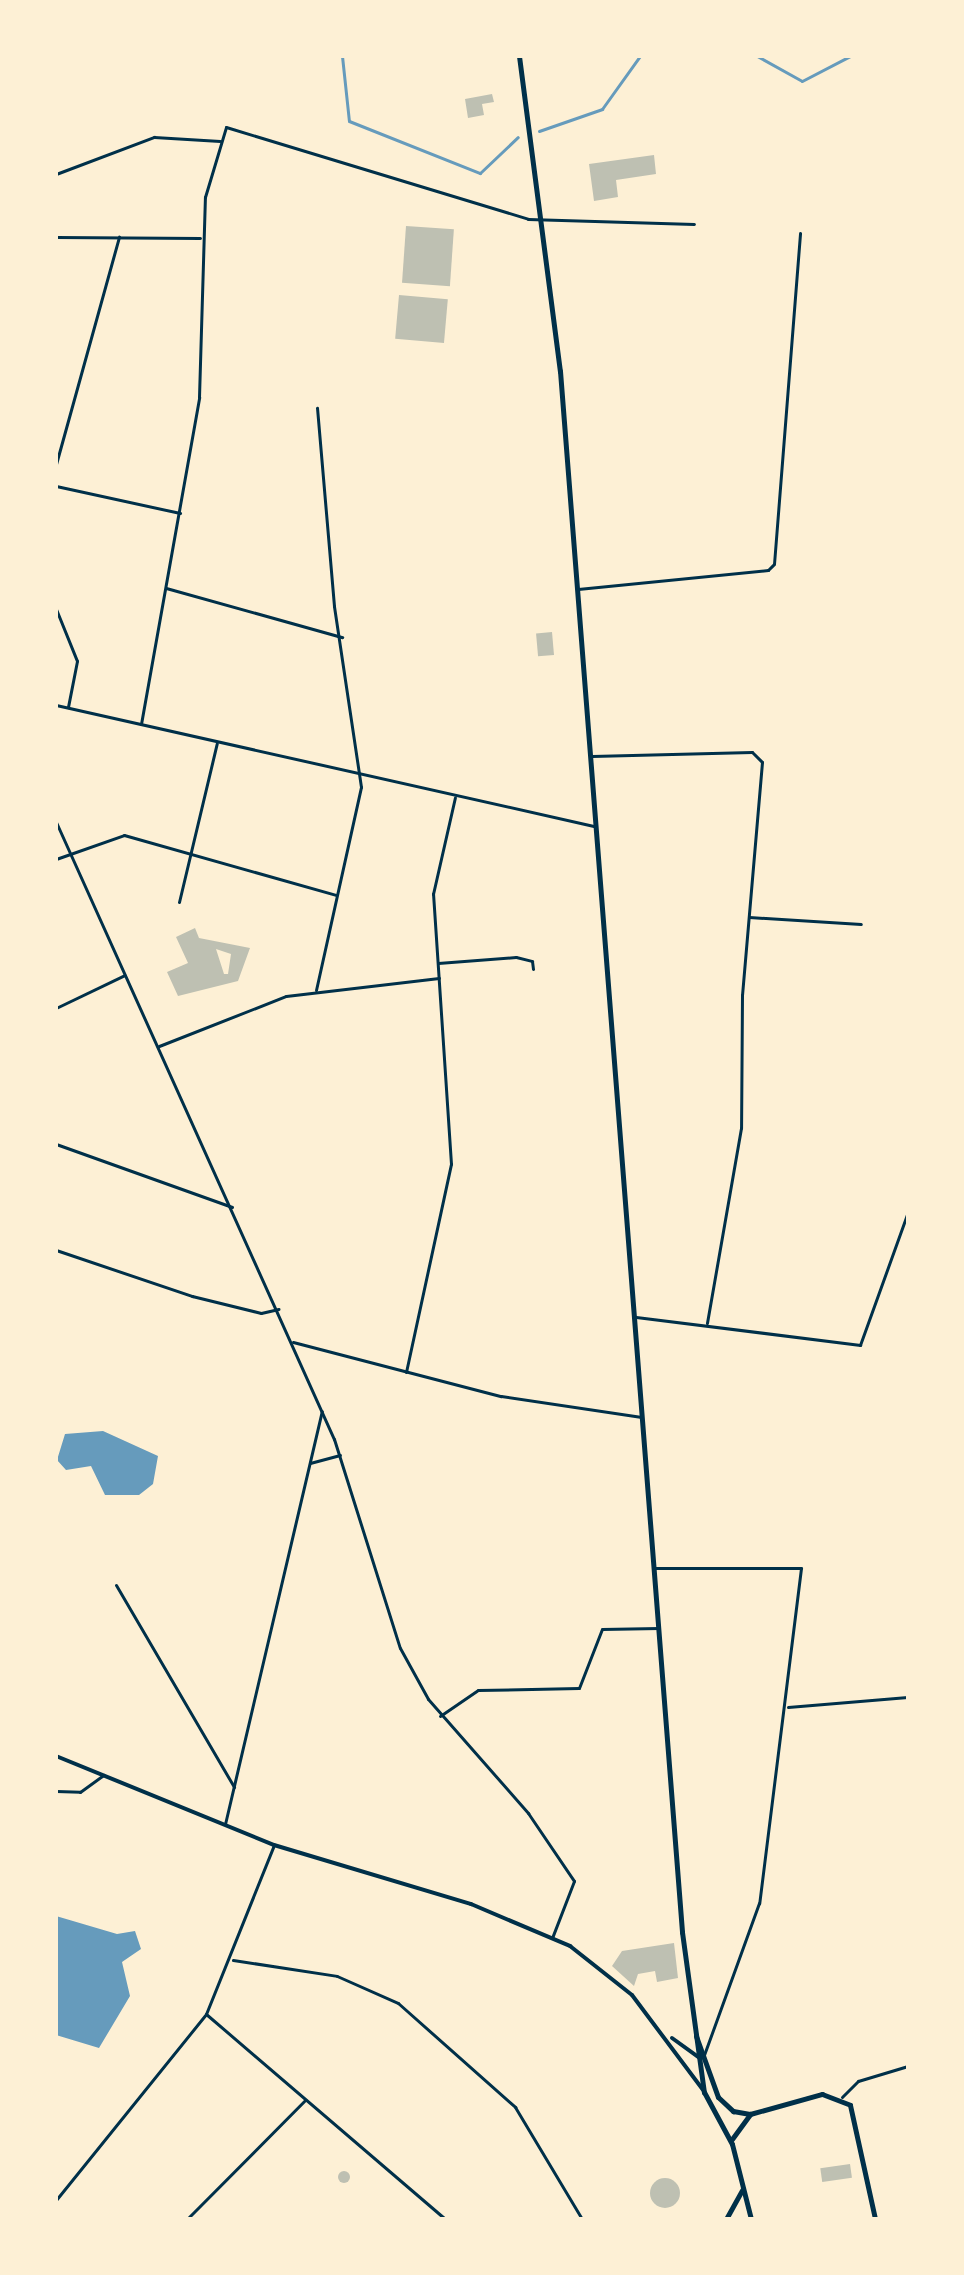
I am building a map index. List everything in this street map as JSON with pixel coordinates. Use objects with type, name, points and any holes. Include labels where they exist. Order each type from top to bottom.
[{"type":"main road","points":[[519,56],[540,219],[578,589],[659,1628],[696,2055],[704,2092],[732,2144],[751,2219]]},
{"type":"main road","points":[[694,2031],[724,2104],[750,2114]]},
{"type":"main road","points":[[732,2144],[734,2126],[750,2114],[822,2094],[842,2097],[857,2124],[875,2219]]},
{"type":"main road","points":[[726,2219],[738,2209],[743,2181]]},
{"type":"main road","points":[[584,2219],[612,2219]]},
{"type":"street","points":[[141,724],[199,397],[202,238],[220,141],[226,127],[540,219],[694,224]]},
{"type":"street","points":[[56,174],[154,137],[220,141]]},
{"type":"street","points":[[578,589],[768,570],[774,564],[800,233]]},
{"type":"street","points":[[56,237],[202,238]]},
{"type":"street","points":[[56,464],[58,447],[119,237]]},
{"type":"street","points":[[316,990],[360,776],[317,408]]},
{"type":"street","points":[[56,486],[180,513]]},
{"type":"street","points":[[166,588],[342,637]]},
{"type":"street","points":[[56,609],[77,661],[68,707]]},
{"type":"street","points":[[56,705],[360,776],[596,826]]},
{"type":"street","points":[[179,902],[217,743]]},
{"type":"street","points":[[592,756],[752,752],[763,771],[749,917],[741,1128],[707,1323]]},
{"type":"street","points":[[406,1372],[451,1164],[434,874],[455,797]]},
{"type":"street","points":[[56,822],[279,1309],[322,1411],[340,1455],[387,1620],[440,1716],[528,1813],[571,1876],[575,1892],[552,1938]]},
{"type":"street","points":[[56,859],[124,835],[336,895]]},
{"type":"street","points":[[749,917],[861,924]]},
{"type":"street","points":[[438,963],[516,957],[532,961],[533,969]]},
{"type":"street","points":[[56,1008],[126,975]]},
{"type":"street","points":[[159,1046],[232,1012],[316,990],[439,978]]},
{"type":"street","points":[[56,1144],[232,1207]]},
{"type":"street","points":[[636,1317],[707,1323],[860,1345],[908,1212]]},
{"type":"street","points":[[56,1250],[192,1296],[261,1313],[279,1309]]},
{"type":"street","points":[[293,1342],[406,1372],[644,1418]]},
{"type":"street","points":[[224,1826],[322,1411]]},
{"type":"street","points":[[310,1463],[340,1455]]},
{"type":"street","points":[[655,1568],[801,1568],[788,1707],[759,1903],[704,2055]]},
{"type":"street","points":[[116,1585],[234,1787]]},
{"type":"street","points":[[440,1716],[478,1690],[579,1688],[602,1629],[659,1628]]},
{"type":"street","points":[[788,1707],[908,1697]]},
{"type":"street","points":[[56,1756],[274,1845],[471,1904],[552,1938],[613,1977],[666,2034],[704,2092]]},
{"type":"street","points":[[56,1791],[80,1792],[103,1775]]},
{"type":"street","points":[[56,2200],[206,2014],[233,1960],[274,1845]]},
{"type":"street","points":[[233,1960],[337,1976],[398,2003],[515,2107],[584,2219]]},
{"type":"street","points":[[206,2014],[445,2219]]},
{"type":"street","points":[[666,2034],[708,2066]]},
{"type":"street","points":[[842,2097],[858,2081],[908,2066]]},
{"type":"street","points":[[187,2219],[306,2099]]},
{"type":"water","points":[[103,1431],[158,1456],[153,1484],[139,1495],[105,1495],[91,1466],[66,1470],[57,1460],[65,1434]]},
{"type":"water","points":[[56,1916],[117,1934],[135,1931],[141,1949],[122,1962],[130,1996],[99,2048],[56,2035]]},
{"type":"building","points":[[492,94],[494,102],[482,104],[484,115],[468,118],[465,99]]},
{"type":"building","points":[[654,155],[656,174],[616,180],[618,197],[594,201],[589,164]]},
{"type":"building","points":[[406,226],[454,229],[450,286],[402,283]]},
{"type":"building","points":[[399,295],[448,299],[444,343],[395,339]]},
{"type":"building","points":[[552,632],[554,655],[538,656],[536,633]]},
{"type":"building","points":[[195,928],[199,938],[250,948],[238,981],[178,996],[167,972],[188,963],[176,937]],"holes":[[[216,949],[231,954],[228,974],[224,974]]]},
{"type":"building","points":[[674,1943],[678,1978],[657,1982],[655,1971],[638,1974],[634,1986],[612,1966],[622,1951]]},
{"type":"building","points":[[850,2164],[852,2178],[822,2182],[820,2168]]},
{"type":"building","points":[[344,2171],[350,2177],[344,2183],[338,2177]]},
{"type":"building","points":[[665,2178],[671,2179],[679,2187],[679,2199],[671,2207],[665,2208],[659,2207],[651,2199],[650,2193],[651,2187],[659,2179]]},
{"type":"waterway","points":[[342,56],[349,121],[480,173],[518,137]]},
{"type":"waterway","points":[[539,131],[602,109],[640,56]]},
{"type":"waterway","points":[[757,56],[802,81],[850,56]]}]
